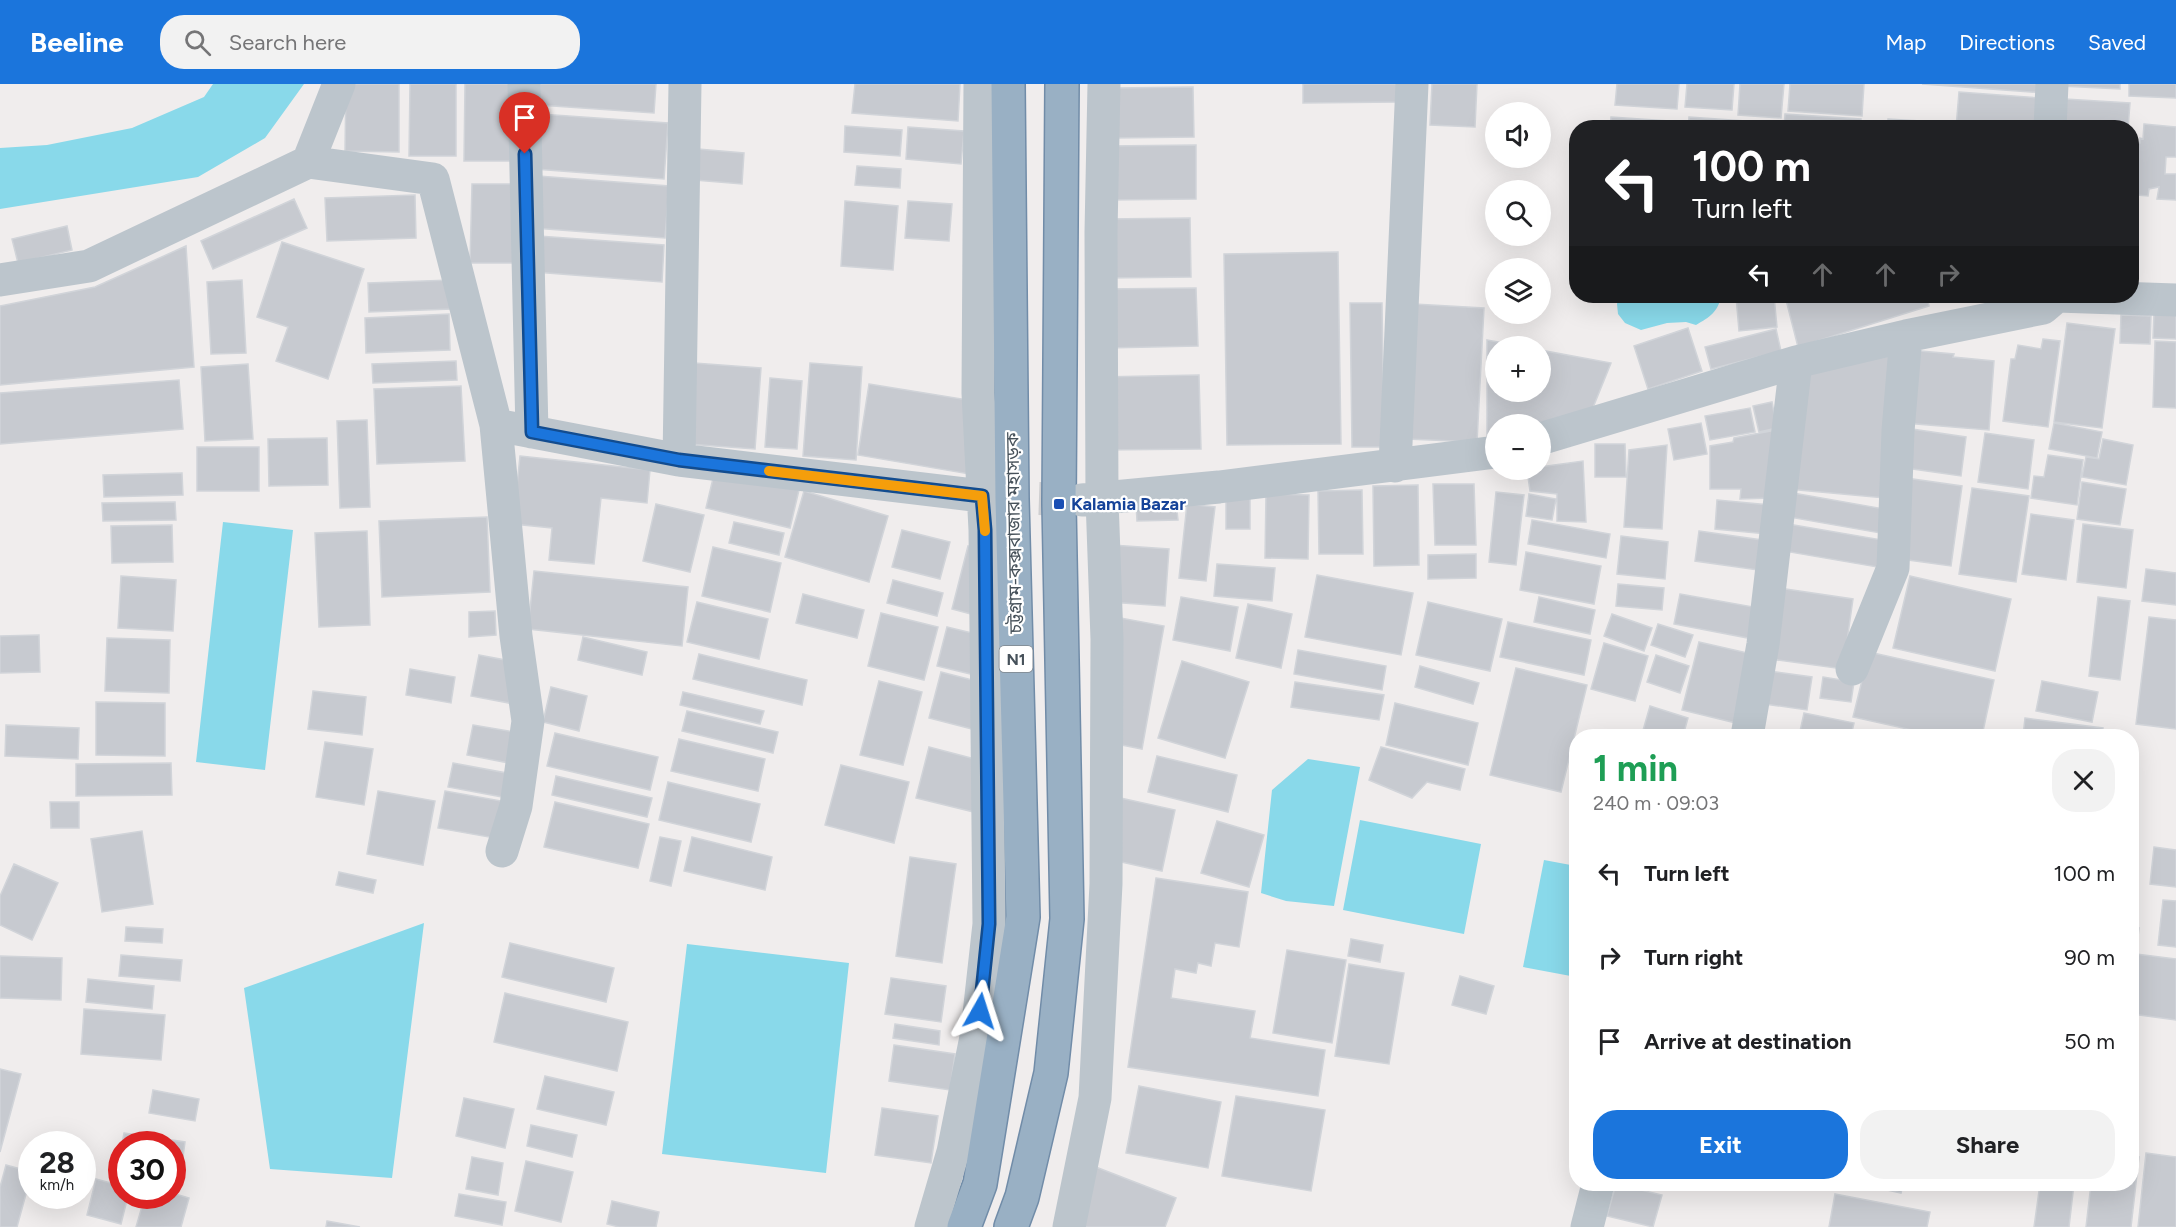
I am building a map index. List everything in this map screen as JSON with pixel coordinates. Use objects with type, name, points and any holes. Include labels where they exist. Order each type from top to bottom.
[{"type":"highway","name":"চট্টগ্রাম-কক্সবাজার মহাসড়ক","points":[[964,1227],[980,1184],[1023,917],[1012,499],[1008,84]]},
{"type":"highway","points":[[1011,1227],[1022,1197],[1051,1073],[1067,919],[1059,504],[1062,84]]},
{"type":"street","points":[[308,162],[339,84]]},
{"type":"street","points":[[524,84],[532,432]]},
{"type":"street","points":[[679,460],[685,84]]},
{"type":"street","points":[[931,1227],[953,1152],[977,1032],[989,924],[986,496],[978,393],[980,84]]},
{"type":"street","points":[[1069,1227],[1095,1098],[1106,884],[1107,639],[1092,500],[1104,84]]},
{"type":"street","points":[[1395,466],[1412,84]]},
{"type":"street","points":[[2050,120],[2052,84]]},
{"type":"street","points":[[0,280],[89,266],[308,162],[433,179],[496,425],[516,636],[528,721],[516,806],[502,851]]},
{"type":"street","points":[[2139,299],[2176,300]]},
{"type":"street","points":[[1551,436],[1796,362],[1906,336],[2043,308],[2049,303]]},
{"type":"street","points":[[1852,669],[1893,568],[1898,431],[1906,336]]},
{"type":"street","points":[[1748,729],[1763,644],[1796,362]]},
{"type":"street","points":[[496,425],[679,460],[986,496]]},
{"type":"street","points":[[1092,500],[1395,466],[1485,454]]},
{"type":"street","points":[[1587,1227],[1596,1191]]},
{"type":"water","points":[[213,84],[304,84],[265,138],[198,177],[0,209],[0,148],[47,145],[132,128],[204,97]]},
{"type":"water","points":[[1719,303],[1713,314],[1696,325],[1686,322],[1667,323],[1641,330],[1625,323],[1618,314],[1617,304]]},
{"type":"water","points":[[223,522],[293,530],[265,770],[196,762]]},
{"type":"water","points":[[1308,759],[1360,767],[1334,906],[1286,901],[1261,893],[1272,790]]},
{"type":"water","points":[[1360,820],[1481,844],[1464,934],[1343,910]]},
{"type":"water","points":[[1544,860],[1569,865],[1569,976],[1523,967]]},
{"type":"water","points":[[424,923],[392,1178],[270,1169],[244,988]]},
{"type":"water","points":[[687,944],[849,963],[826,1173],[662,1154]]},
{"type":"building","points":[[346,84],[399,84],[399,152],[345,151]]},
{"type":"building","points":[[410,84],[456,84],[456,156],[409,156]]},
{"type":"building","points":[[465,84],[510,84],[510,161],[464,161]]},
{"type":"building","points":[[540,84],[656,84],[654,113],[539,105]]},
{"type":"building","points":[[855,84],[960,84],[958,121],[852,113]]},
{"type":"building","points":[[1303,84],[1398,84],[1398,102],[1303,103]]},
{"type":"building","points":[[1432,84],[1477,84],[1475,127],[1430,125]]},
{"type":"building","points":[[1617,84],[1679,84],[1677,109],[1615,105]]},
{"type":"building","points":[[1687,84],[1734,84],[1732,110],[1685,107]]},
{"type":"building","points":[[1740,84],[1784,84],[1781,118],[1738,115]]},
{"type":"building","points":[[1790,84],[1864,84],[1862,116],[1788,111]]},
{"type":"building","points":[[1922,84],[2046,84],[2045,93]]},
{"type":"building","points":[[2061,84],[2120,84],[2120,89],[2061,86]]},
{"type":"building","points":[[2129,84],[2176,84],[2176,98],[2129,96]]},
{"type":"building","points":[[1193,87],[1194,137],[1114,138],[1114,88]]},
{"type":"building","points":[[1959,92],[2040,98],[2038,120],[1957,120]]},
{"type":"building","points":[[2065,99],[2130,103],[2129,120],[2064,120]]},
{"type":"building","points":[[540,114],[668,123],[664,179],[535,169]]},
{"type":"building","points":[[1785,114],[1861,119],[1861,120],[1785,120]]},
{"type":"building","points":[[1611,117],[1655,120],[1611,120]]},
{"type":"building","points":[[1689,117],[1732,120],[1689,120]]},
{"type":"building","points":[[2144,124],[2176,127],[2176,157],[2166,157],[2165,174],[2176,174],[2176,200],[2157,199],[2159,187],[2149,189],[2148,196],[2139,195],[2139,143],[2140,138],[2143,139]]},
{"type":"building","points":[[845,126],[902,130],[900,156],[844,152]]},
{"type":"building","points":[[908,127],[964,131],[961,164],[906,159]]},
{"type":"building","points":[[1196,145],[1196,199],[1109,200],[1108,146]]},
{"type":"building","points":[[698,149],[744,153],[742,184],[695,180]]},
{"type":"building","points":[[857,166],[901,169],[900,188],[855,185]]},
{"type":"building","points":[[538,176],[669,186],[665,238],[534,228]]},
{"type":"building","points":[[472,184],[515,184],[513,263],[470,263]]},
{"type":"building","points":[[415,195],[416,238],[327,241],[325,198]]},
{"type":"building","points":[[294,199],[307,228],[213,269],[201,241]]},
{"type":"building","points":[[845,201],[898,206],[893,270],[841,266]]},
{"type":"building","points":[[908,201],[952,204],[949,241],[905,238]]},
{"type":"building","points":[[1190,218],[1191,277],[1107,278],[1106,219]]},
{"type":"building","points":[[67,226],[72,250],[18,263],[12,239]]},
{"type":"building","points":[[538,236],[664,245],[662,282],[535,272]]},
{"type":"building","points":[[282,242],[364,269],[328,379],[276,361],[288,327],[257,317]]},
{"type":"building","points":[[186,246],[194,367],[0,385],[0,306],[95,287]]},
{"type":"building","points":[[1338,252],[1341,444],[1227,445],[1224,254]]},
{"type":"building","points":[[242,280],[246,353],[211,354],[207,282]]},
{"type":"building","points":[[451,280],[452,309],[369,312],[368,283]]},
{"type":"building","points":[[1196,288],[1198,346],[1106,348],[1104,289]]},
{"type":"building","points":[[1350,303],[1382,303],[1384,447],[1352,447]]},
{"type":"building","points":[[1737,303],[1775,303],[1777,327],[1739,331]]},
{"type":"building","points":[[1787,303],[1928,303],[1929,306],[1798,347]]},
{"type":"building","points":[[1414,304],[1484,308],[1477,442],[1407,439]]},
{"type":"building","points":[[2154,313],[2176,314],[2176,339],[2153,338]]},
{"type":"building","points":[[449,314],[450,350],[366,353],[365,318]]},
{"type":"building","points":[[2121,315],[2151,316],[2150,344],[2120,343]]},
{"type":"building","points":[[2067,323],[2115,329],[2102,428],[2054,422]]},
{"type":"building","points":[[1688,328],[1702,371],[1648,389],[1634,346]]},
{"type":"building","points":[[1776,329],[1781,351],[1711,369],[1705,347]]},
{"type":"building","points":[[2043,339],[2060,341],[2048,427],[2003,421],[2011,359],[2015,359],[2018,345],[2041,349]]},
{"type":"building","points":[[2155,341],[2176,342],[2176,408],[2153,407]]},
{"type":"building","points":[[1909,350],[1954,354],[1953,357],[1994,361],[1989,430],[1904,423]]},
{"type":"building","points":[[1551,352],[1611,363],[1588,420],[1551,423],[1551,414],[1487,414],[1487,402],[1551,402]]},
{"type":"building","points":[[1899,352],[1885,498],[1788,489],[1800,369]]},
{"type":"building","points":[[456,361],[457,380],[373,383],[372,364]]},
{"type":"building","points":[[694,363],[761,368],[755,449],[688,444]]},
{"type":"building","points":[[810,363],[862,367],[856,460],[803,456]]},
{"type":"building","points":[[248,364],[253,439],[205,441],[201,367]]},
{"type":"building","points":[[1199,375],[1201,449],[1101,450],[1100,377]]},
{"type":"building","points":[[770,378],[802,381],[797,449],[765,447]]},
{"type":"building","points":[[179,380],[183,429],[0,444],[0,393]]},
{"type":"building","points":[[869,384],[993,404],[981,476],[858,455]]},
{"type":"building","points":[[461,386],[465,461],[377,464],[374,389]]},
{"type":"building","points":[[1772,402],[1777,428],[1759,432],[1753,406]]},
{"type":"building","points":[[1750,408],[1755,432],[1710,440],[1705,416]]},
{"type":"building","points":[[367,420],[370,507],[340,508],[337,421]]},
{"type":"building","points":[[1701,423],[1707,454],[1674,460],[1668,429]]},
{"type":"building","points":[[2054,423],[2102,432],[2097,458],[2049,449]]},
{"type":"building","points":[[1905,428],[1966,437],[1961,476],[1899,467]]},
{"type":"building","points":[[1776,430],[1771,498],[1740,499],[1741,489],[1710,489],[1710,446],[1733,442],[1734,438]]},
{"type":"building","points":[[1985,433],[2034,440],[2028,489],[1978,482]]},
{"type":"building","points":[[327,438],[328,485],[269,486],[268,439]]},
{"type":"building","points":[[2103,439],[2133,445],[2126,485],[2082,477],[2086,457],[2099,459]]},
{"type":"building","points":[[1595,444],[1625,444],[1626,477],[1595,477]]},
{"type":"building","points":[[1667,445],[1662,529],[1624,527],[1629,450]]},
{"type":"building","points":[[197,447],[259,447],[259,491],[197,491]]},
{"type":"building","points":[[2048,455],[2083,460],[2077,505],[2031,498],[2034,476],[2044,477]]},
{"type":"building","points":[[520,456],[650,470],[647,503],[601,498],[594,564],[549,560],[552,528],[513,524]]},
{"type":"building","points":[[1583,461],[1586,522],[1557,521],[1557,494],[1530,491],[1528,480],[1551,480],[1551,465]]},
{"type":"building","points":[[715,470],[799,490],[790,528],[706,508]]},
{"type":"building","points":[[182,473],[183,495],[104,497],[103,475]]},
{"type":"building","points":[[1906,478],[1962,486],[1951,566],[1894,558]]},
{"type":"building","points":[[2082,482],[2126,489],[2120,525],[2077,519]]},
{"type":"building","points":[[1433,484],[1474,484],[1476,545],[1435,545]]},
{"type":"building","points":[[1418,485],[1419,565],[1374,566],[1373,486]]},
{"type":"building","points":[[1972,488],[2029,496],[2016,582],[1959,574]]},
{"type":"building","points":[[1362,490],[1363,554],[1319,554],[1318,491]]},
{"type":"building","points":[[804,491],[888,516],[869,582],[785,557]]},
{"type":"building","points":[[1496,492],[1524,495],[1516,565],[1489,562]]},
{"type":"building","points":[[1793,493],[1890,510],[1886,534],[1789,517]]},
{"type":"building","points":[[1266,494],[1309,495],[1308,559],[1265,558]]},
{"type":"building","points":[[1529,494],[1556,499],[1552,520],[1526,516]]},
{"type":"building","points":[[1226,497],[1250,498],[1250,529],[1226,529]]},
{"type":"building","points":[[1717,500],[1770,505],[1767,534],[1715,529]]},
{"type":"building","points":[[1176,501],[1178,520],[1137,521],[1136,503]]},
{"type":"building","points":[[175,502],[176,520],[103,521],[102,503]]},
{"type":"building","points":[[656,504],[704,515],[690,572],[643,561]]},
{"type":"building","points":[[1187,504],[1215,507],[1206,581],[1179,578]]},
{"type":"building","points":[[2031,514],[2074,520],[2066,580],[2022,574]]},
{"type":"building","points":[[487,517],[490,592],[382,597],[379,521]]},
{"type":"building","points":[[1532,520],[1610,534],[1606,558],[1528,544]]},
{"type":"building","points":[[734,522],[784,533],[779,555],[729,543]]},
{"type":"building","points":[[1788,524],[1888,541],[1883,568],[1784,551]]},
{"type":"building","points":[[2083,524],[2133,530],[2126,588],[2077,582]]},
{"type":"building","points":[[172,525],[173,562],[112,563],[111,526]]},
{"type":"building","points":[[902,530],[950,542],[940,579],[892,567]]},
{"type":"building","points":[[367,531],[370,625],[319,627],[315,533]]},
{"type":"building","points":[[1699,531],[1769,541],[1765,571],[1695,561]]},
{"type":"building","points":[[1621,536],[1668,542],[1665,579],[1617,574]]},
{"type":"building","points":[[1112,545],[1169,549],[1165,606],[1109,602]]},
{"type":"building","points":[[968,546],[1002,554],[986,618],[952,609]]},
{"type":"building","points":[[713,547],[781,563],[770,612],[702,596]]},
{"type":"building","points":[[1526,552],[1601,566],[1594,604],[1520,590]]},
{"type":"building","points":[[1476,554],[1476,578],[1428,579],[1428,555]]},
{"type":"building","points":[[1217,564],[1275,568],[1272,601],[1214,596]]},
{"type":"building","points":[[2146,569],[2176,573],[2176,605],[2142,601]]},
{"type":"building","points":[[534,571],[688,587],[682,646],[528,629]]},
{"type":"building","points":[[1317,575],[1413,593],[1401,655],[1305,637]]},
{"type":"building","points":[[121,576],[176,580],[173,631],[118,628]]},
{"type":"building","points":[[1910,576],[2011,599],[1995,671],[1893,648]]},
{"type":"building","points":[[893,580],[943,593],[937,616],[887,603]]},
{"type":"building","points":[[1618,584],[1664,588],[1662,610],[1616,606]]},
{"type":"building","points":[[1779,588],[1853,599],[1843,669],[1770,659]]},
{"type":"building","points":[[803,594],[864,610],[857,638],[796,623]]},
{"type":"building","points":[[1680,594],[1759,608],[1753,639],[1674,624]]},
{"type":"building","points":[[1181,597],[1238,607],[1230,651],[1173,640]]},
{"type":"building","points":[[1539,597],[1595,610],[1590,634],[1534,622]]},
{"type":"building","points":[[2098,597],[2130,601],[2120,680],[2089,676]]},
{"type":"building","points":[[697,602],[768,619],[759,659],[687,642]]},
{"type":"building","points":[[1428,602],[1502,619],[1490,671],[1416,655]]},
{"type":"building","points":[[1248,604],[1292,614],[1281,668],[1236,658]]},
{"type":"building","points":[[495,611],[496,635],[469,637],[469,612]]},
{"type":"building","points":[[881,613],[938,627],[924,680],[868,666]]},
{"type":"building","points":[[1612,614],[1652,628],[1644,651],[1604,636]]},
{"type":"building","points":[[1115,617],[1164,626],[1142,749],[1116,744]]},
{"type":"building","points":[[2149,617],[2176,620],[2176,729],[2136,724]]},
{"type":"building","points":[[1508,622],[1591,640],[1584,675],[1500,657]]},
{"type":"building","points":[[1658,624],[1693,635],[1685,657],[1651,645]]},
{"type":"building","points":[[947,627],[993,638],[983,677],[937,666]]},
{"type":"building","points":[[39,635],[40,672],[0,673],[0,636]]},
{"type":"building","points":[[583,637],[647,652],[642,675],[578,660]]},
{"type":"building","points":[[107,638],[170,640],[169,693],[105,691]]},
{"type":"building","points":[[1699,642],[1752,654],[1736,723],[1682,710]]},
{"type":"building","points":[[1604,643],[1648,656],[1635,701],[1591,689]]},
{"type":"building","points":[[1298,650],[1386,666],[1382,690],[1294,674]]},
{"type":"building","points":[[1869,652],[1994,680],[1984,729],[1907,729],[1853,717]]},
{"type":"building","points":[[699,654],[807,680],[802,705],[693,679]]},
{"type":"building","points":[[479,655],[516,662],[509,703],[471,696]]},
{"type":"building","points":[[1656,655],[1689,666],[1680,693],[1647,682]]},
{"type":"building","points":[[1182,661],[1249,682],[1225,758],[1158,738]]},
{"type":"building","points":[[1420,666],[1479,683],[1473,704],[1415,687]]},
{"type":"building","points":[[1516,668],[1587,685],[1576,729],[1569,729],[1569,759],[1561,792],[1490,775]]},
{"type":"building","points":[[410,669],[455,677],[451,703],[406,695]]},
{"type":"building","points":[[1762,670],[1812,677],[1807,710],[1758,703]]},
{"type":"building","points":[[941,672],[1019,692],[1007,738],[929,718]]},
{"type":"building","points":[[1823,677],[1854,682],[1851,702],[1820,698]]},
{"type":"building","points":[[879,681],[922,692],[903,765],[860,755]]},
{"type":"building","points":[[2042,681],[2098,692],[2092,722],[2036,711]]},
{"type":"building","points":[[1295,682],[1384,695],[1379,720],[1291,707]]},
{"type":"building","points":[[551,687],[587,696],[579,731],[543,722]]},
{"type":"building","points":[[313,691],[366,697],[362,735],[308,729]]},
{"type":"building","points":[[683,692],[764,711],[760,724],[680,705]]},
{"type":"building","points":[[96,702],[165,703],[165,756],[96,755]]},
{"type":"building","points":[[1395,703],[1478,723],[1468,765],[1386,745]]},
{"type":"building","points":[[1650,706],[1688,718],[1685,729],[1643,729]]},
{"type":"building","points":[[687,711],[778,732],[773,753],[682,731]]},
{"type":"building","points":[[1804,713],[1854,723],[1853,729],[1801,729]]},
{"type":"building","points":[[2025,718],[2103,728],[2103,729],[2024,729]]},
{"type":"building","points":[[6,725],[79,728],[78,759],[5,756]]},
{"type":"building","points":[[473,725],[514,732],[509,763],[467,755]]},
{"type":"building","points":[[555,733],[658,757],[650,790],[547,766]]},
{"type":"building","points":[[679,739],[765,759],[758,791],[671,771]]},
{"type":"building","points":[[325,742],[373,749],[364,805],[316,797]]},
{"type":"building","points":[[929,747],[998,765],[986,815],[916,798]]},
{"type":"building","points":[[1381,747],[1465,769],[1460,790],[1427,782],[1412,798],[1369,780]]},
{"type":"building","points":[[1157,756],[1237,775],[1228,812],[1148,792]]},
{"type":"building","points":[[171,763],[172,795],[76,796],[76,764]]},
{"type":"building","points":[[453,763],[512,774],[508,798],[448,787]]},
{"type":"building","points":[[841,765],[909,782],[894,843],[825,825]]},
{"type":"building","points":[[556,776],[652,798],[647,817],[552,795]]},
{"type":"building","points":[[668,782],[760,804],[751,842],[659,820]]},
{"type":"building","points":[[378,791],[435,801],[423,865],[367,854]]},
{"type":"building","points":[[445,791],[507,802],[500,839],[438,828]]},
{"type":"building","points":[[1116,797],[1175,810],[1162,871],[1103,858]]},
{"type":"building","points":[[50,802],[79,802],[79,828],[51,828]]},
{"type":"building","points":[[555,802],[649,824],[638,868],[544,847]]},
{"type":"building","points":[[1217,821],[1264,835],[1249,887],[1201,873]]},
{"type":"building","points":[[142,831],[153,904],[102,912],[91,839]]},
{"type":"building","points":[[660,837],[681,841],[671,886],[650,881]]},
{"type":"building","points":[[692,837],[772,857],[765,890],[684,871]]},
{"type":"building","points":[[2154,847],[2176,850],[2176,887],[2150,884]]},
{"type":"building","points":[[910,857],[956,864],[942,963],[896,956]]},
{"type":"building","points":[[14,864],[58,883],[32,940],[0,925],[0,896]]},
{"type":"building","points":[[339,872],[376,880],[373,893],[336,885]]},
{"type":"building","points":[[1156,878],[1248,892],[1239,947],[1215,943],[1211,966],[1198,963],[1196,973],[1175,969],[1171,998],[1255,1011],[1250,1038],[1325,1050],[1318,1096],[1128,1067]]},
{"type":"building","points":[[2163,900],[2176,901],[2176,947],[2158,945]]},
{"type":"building","points":[[126,927],[163,929],[162,943],[125,941]]},
{"type":"building","points":[[1351,939],[1383,945],[1380,962],[1348,956]]},
{"type":"building","points":[[510,943],[614,968],[606,1002],[502,977]]},
{"type":"building","points":[[1287,950],[1346,960],[1332,1043],[1273,1033]]},
{"type":"building","points":[[2139,954],[2176,959],[2176,1020],[2139,1015]]},
{"type":"building","points":[[121,955],[182,960],[180,981],[119,976]]},
{"type":"building","points":[[0,956],[62,958],[61,1000],[0,998]]},
{"type":"building","points":[[1349,964],[1404,973],[1389,1064],[1335,1056]]},
{"type":"building","points":[[1460,976],[1494,986],[1486,1014],[1452,1005]]},
{"type":"building","points":[[891,978],[946,986],[941,1022],[885,1014]]},
{"type":"building","points":[[88,979],[154,986],[152,1009],[86,1002]]},
{"type":"building","points":[[505,993],[628,1022],[617,1071],[494,1042]]},
{"type":"building","points":[[84,1009],[165,1015],[161,1060],[81,1054]]},
{"type":"building","points":[[895,1024],[940,1031],[939,1045],[893,1038]]},
{"type":"building","points":[[894,1045],[955,1054],[950,1090],[889,1081]]},
{"type":"building","points":[[0,1069],[21,1074],[0,1152]]},
{"type":"building","points":[[545,1076],[614,1092],[606,1125],[537,1109]]},
{"type":"building","points":[[1139,1086],[1221,1102],[1208,1168],[1126,1153]]},
{"type":"building","points":[[153,1090],[199,1099],[195,1121],[149,1113]]},
{"type":"building","points":[[1236,1096],[1325,1110],[1311,1191],[1222,1176]]},
{"type":"building","points":[[464,1098],[514,1109],[505,1148],[456,1136]]},
{"type":"building","points":[[882,1108],[938,1116],[931,1163],[875,1155]]},
{"type":"building","points":[[531,1125],[577,1135],[572,1157],[527,1146]]},
{"type":"building","points":[[2146,1153],[2176,1157],[2176,1227],[2138,1227]]},
{"type":"building","points":[[472,1157],[503,1163],[498,1195],[466,1189]]},
{"type":"building","points":[[526,1161],[573,1172],[561,1222],[515,1211]]},
{"type":"building","points":[[1088,1164],[1176,1198],[1165,1227],[1064,1227]]},
{"type":"building","points":[[6,1165],[18,1168],[18,1209],[22,1209],[17,1227],[0,1227],[0,1187]]},
{"type":"building","points":[[96,1179],[108,1182],[108,1209],[125,1209],[121,1224],[87,1215],[88,1209],[96,1209]]},
{"type":"building","points":[[1614,1191],[1645,1191],[1662,1195],[1653,1227],[1607,1216]]},
{"type":"building","points":[[2039,1191],[2073,1191],[2069,1227],[2034,1227]]},
{"type":"building","points":[[2090,1191],[2135,1191],[2131,1227],[2086,1227]]},
{"type":"building","points":[[459,1194],[506,1202],[502,1225],[455,1216]]},
{"type":"building","points":[[1835,1194],[1930,1212],[1927,1227],[1829,1227]]},
{"type":"building","points":[[612,1201],[659,1212],[656,1227],[619,1227],[607,1224]]},
{"type":"building","points":[[141,1209],[186,1209],[181,1227],[136,1227]]},
{"type":"building","points":[[327,1221],[360,1227],[326,1227]]},
{"type":"tunnel","points":[[990,497],[1082,500]]},
{"type":"slow traffic","points":[[769,471],[982,496],[985,531]]},
{"type":"place","name":"Kalamia Bazar","points":[[1059,504]]},
{"type":"route","points":[[525,154],[532,432],[679,460],[982,496],[985,530],[989,924],[980,1011]]}]
